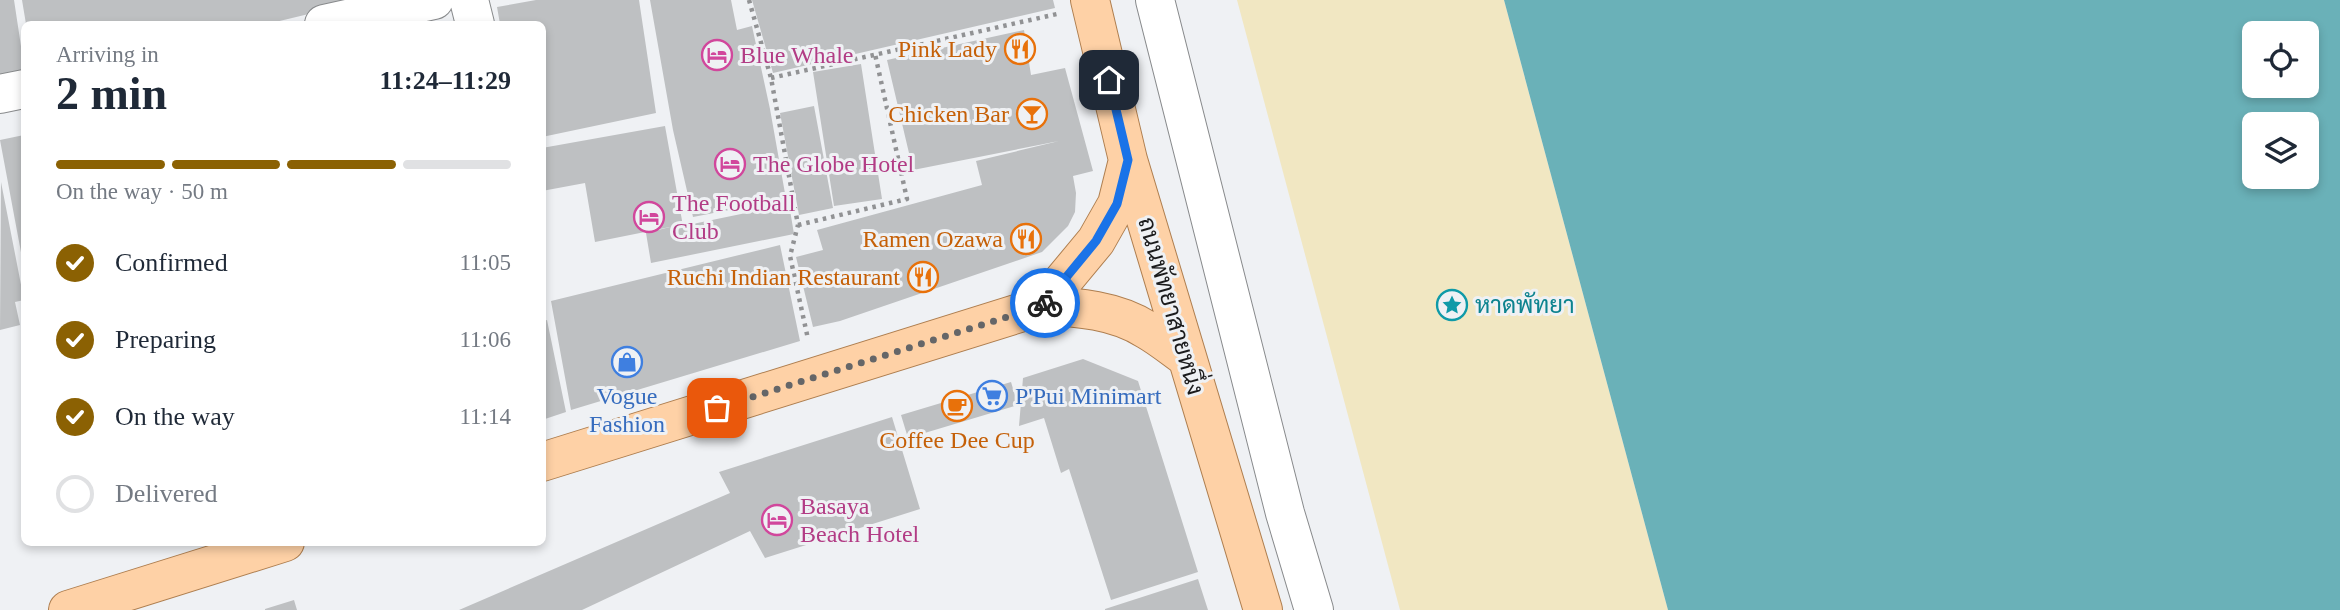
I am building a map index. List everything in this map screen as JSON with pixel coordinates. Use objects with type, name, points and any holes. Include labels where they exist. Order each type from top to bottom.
[{"type":"main road","name":"ถนนพัทยาสายหนึ่ง","points":[[1091,3],[1128,160],[1263,610]]},
{"type":"main road","points":[[1042,306],[1096,241],[1117,204],[1128,160]]},
{"type":"main road","points":[[546,461],[1042,306],[1073,307],[1115,315],[1145,328],[1187,358]]},
{"type":"main road","points":[[68,610],[272,546]]},
{"type":"street","points":[[338,21],[434,0]]},
{"type":"street","points":[[469,0],[474,21]]},
{"type":"street","points":[[1155,0],[1282,501],[1314,610]]},
{"type":"street","points":[[0,94],[21,90]]},
{"type":"path","points":[[749,0],[771,78],[798,225],[790,257],[816,377]]},
{"type":"path","points":[[771,78],[1091,3]]},
{"type":"path","points":[[798,225],[907,199],[875,54]]},
{"type":"sand","name":"หาดพัทยา","points":[[1237,0],[1504,0],[1668,610],[1400,610]]},
{"type":"water","points":[[1504,0],[2340,0],[2340,610],[1668,610]]},
{"type":"building","points":[[0,0],[14,0],[21,46],[21,74],[0,78]]},
{"type":"building","points":[[22,0],[363,0],[280,21],[26,21]]},
{"type":"building","points":[[536,0],[639,0],[656,113],[546,136],[546,21],[499,21],[497,7]]},
{"type":"building","points":[[650,0],[731,0],[737,30],[752,26],[786,199],[693,217],[673,130]]},
{"type":"building","points":[[752,0],[1053,0],[1055,8],[773,73]]},
{"type":"building","points":[[1024,30],[1031,75],[1065,68],[1093,171],[1073,176],[1075,212],[1068,226],[1042,252],[840,321],[813,327],[796,257],[823,250],[817,230],[982,185],[976,161],[1059,141],[913,170],[887,60]]},
{"type":"building","points":[[861,64],[882,199],[834,206],[813,72]]},
{"type":"building","points":[[814,106],[833,208],[799,215],[780,113]]},
{"type":"building","points":[[665,126],[683,226],[789,204],[794,234],[651,263],[646,233],[670,227],[595,242],[585,183],[546,190],[546,147]]},
{"type":"building","points":[[21,136],[21,252],[0,140]]},
{"type":"building","points":[[1,182],[21,285],[21,301],[15,302],[20,325],[0,330]]},
{"type":"building","points":[[780,245],[800,341],[571,410],[551,301]]},
{"type":"building","points":[[546,320],[566,412],[546,419]]},
{"type":"building","points":[[1083,359],[1138,381],[1198,572],[1111,600],[1069,469],[1061,473],[1044,418],[1019,426],[1023,378]]},
{"type":"building","points":[[1011,382],[1018,405],[908,438],[901,415]]},
{"type":"building","name":"Basaya Beach Hotel","points":[[892,417],[920,509],[765,558],[750,531],[582,610],[459,610],[730,493],[719,472]]},
{"type":"building","points":[[1198,579],[1208,610],[1105,610],[1105,609]]},
{"type":"building","points":[[294,600],[297,610],[265,610],[265,609]]},
{"type":"way so far","points":[[717,408],[1045,303]]},
{"type":"place","name":"Pink Lady","points":[[1020,49]]},
{"type":"place","name":"Blue Whale","points":[[717,55]]},
{"type":"place","name":"Chicken Bar","points":[[1032,114]]},
{"type":"place","name":"The Globe Hotel","points":[[730,164]]},
{"type":"place","name":"The Football Club","points":[[649,217]]},
{"type":"place","name":"Ramen Ozawa","points":[[1026,239]]},
{"type":"place","name":"Ruchi Indian Restaurant","points":[[923,277]]},
{"type":"place","name":"หาดพัทยา","points":[[1452,305]]},
{"type":"place","name":"Vogue Fashion","points":[[627,362]]},
{"type":"place","name":"P'Pui Minimart","points":[[992,396]]},
{"type":"place","name":"Coffee Dee Cup","points":[[957,406]]},
{"type":"place","name":"Basaya Beach Hotel","points":[[777,520]]},
{"type":"route","points":[[1045,303],[1096,241],[1117,204],[1128,160],[1109,80]]}]
